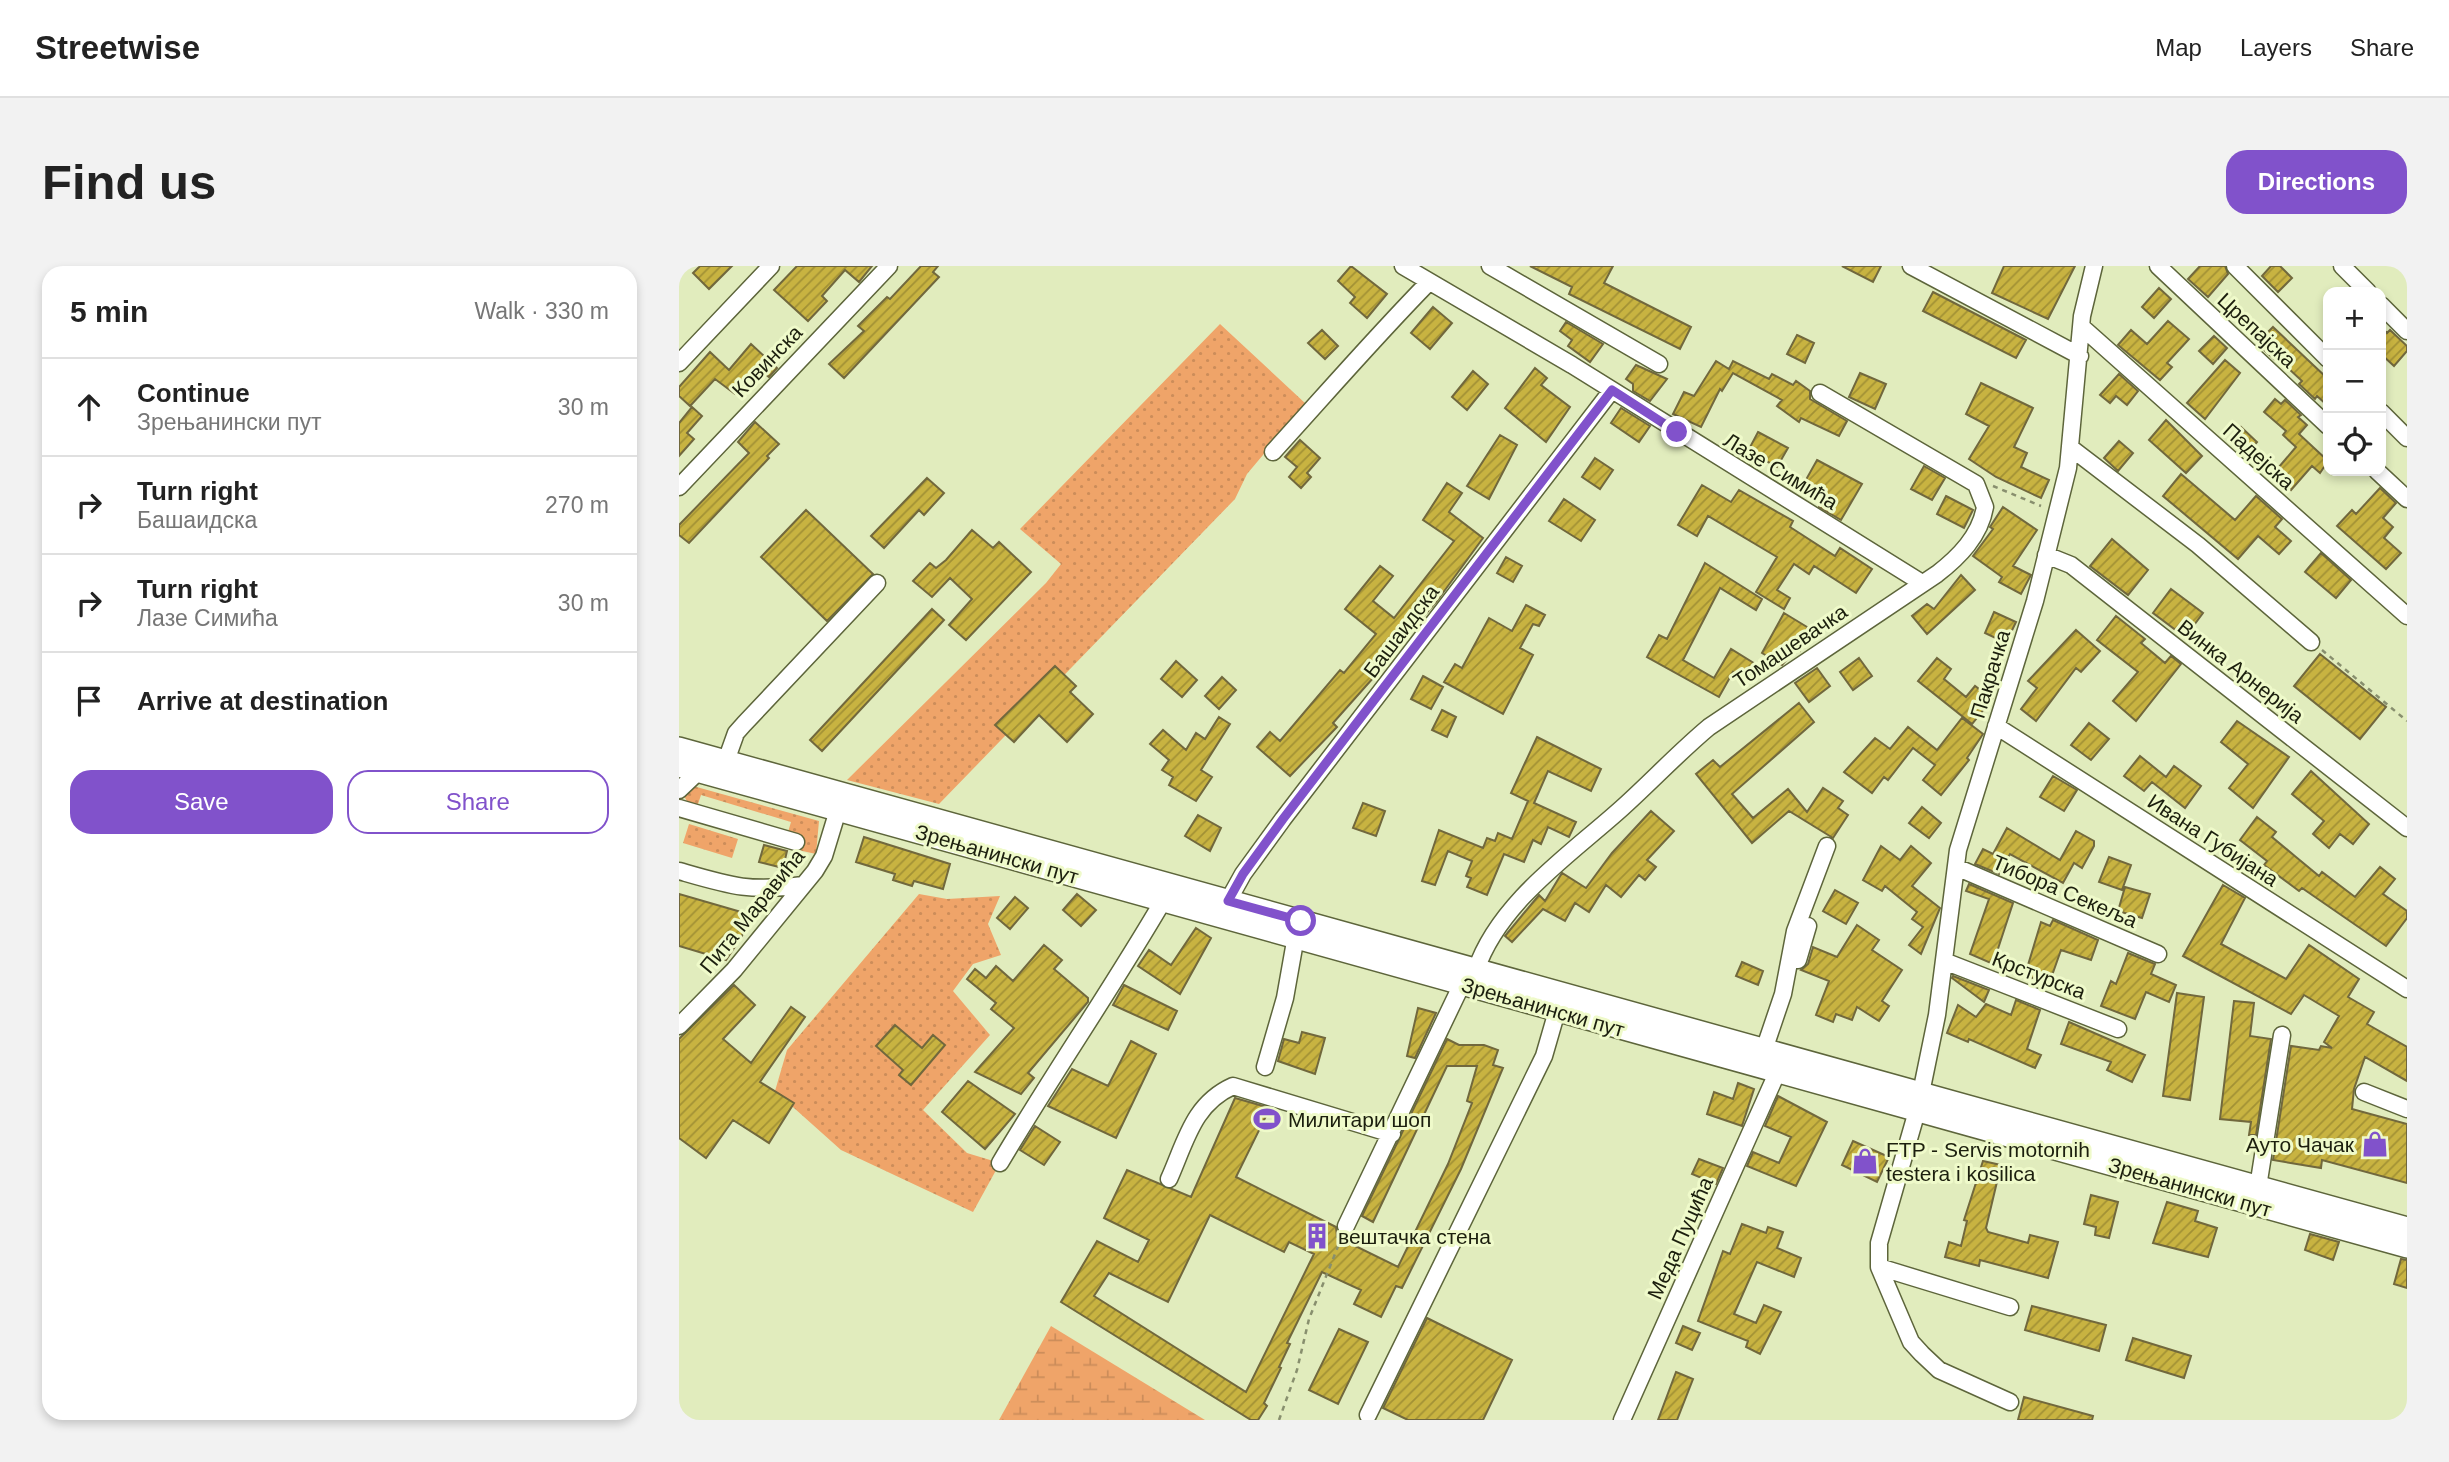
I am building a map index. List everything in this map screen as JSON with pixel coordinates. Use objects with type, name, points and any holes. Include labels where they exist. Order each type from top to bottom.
[{"type":"main road","name":"Зрењанински пут","points":[[679,748],[1228,901],[1469,977],[1557,1011],[1777,1073],[1919,1102],[2258,1187],[2407,1228]]},
{"type":"main road","name":"Зрењанински пут","points":[[689,769],[1296,936],[1764,1050],[1919,1102],[2407,1247]]},
{"type":"street","points":[[679,363],[771,266]]},
{"type":"street","name":"Ковинска","points":[[679,487],[889,266]]},
{"type":"street","name":"Лазе Симића","points":[[1403,266],[1612,390],[1923,583]]},
{"type":"street","points":[[1490,266],[1659,364]]},
{"type":"street","points":[[1911,266],[2080,356]]},
{"type":"street","name":"Пакрачка","points":[[1879,1267],[1879,1243],[1919,1102],[1934,1037],[1956,867],[1967,817],[2046,555],[2071,448],[2085,297],[2094,266]]},
{"type":"street","name":"Црепајска","points":[[2158,266],[2323,421]]},
{"type":"street","points":[[2235,266],[2323,354]]},
{"type":"street","points":[[2342,266],[2363,287]]},
{"type":"street","points":[[1273,452],[1379,333],[1429,282]]},
{"type":"street","points":[[2386,309],[2407,331]]},
{"type":"street","name":"Падејска","points":[[2083,328],[2407,616]]},
{"type":"street","name":"Башаидска","points":[[1228,901],[1243,874],[1283,819],[1612,390]]},
{"type":"street","points":[[1820,393],[1968,478],[1980,488]]},
{"type":"street","points":[[2382,413],[2407,438]]},
{"type":"street","points":[[2071,448],[2198,545],[2311,642]]},
{"type":"street","points":[[2382,476],[2407,499]]},
{"type":"street","name":"Томашевачка","points":[[1346,1226],[1469,977],[1493,934],[1553,866],[1624,806],[1709,727],[1950,564],[1974,535],[1985,507],[1980,488]]},
{"type":"street","name":"Винка Арнерија","points":[[2046,555],[2071,565],[2407,828]]},
{"type":"street","points":[[726,761],[736,733],[877,583]]},
{"type":"street","name":"Ивана Губијана","points":[[1996,726],[2407,989]]},
{"type":"street","points":[[679,790],[689,769]]},
{"type":"street","points":[[679,808],[796,842]]},
{"type":"street","name":"Пита Маравића","points":[[679,1026],[734,970],[803,885],[824,856],[838,810]]},
{"type":"street","points":[[1764,1050],[1783,994],[1795,931],[1828,846]]},
{"type":"street","name":"Тибора Секеља","points":[[1956,867],[2158,954]]},
{"type":"street","points":[[679,872],[739,889],[765,890],[803,885]]},
{"type":"street","points":[[999,1163],[1123,969],[1163,901]]},
{"type":"street","points":[[1783,994],[1792,982],[1808,926]]},
{"type":"street","points":[[1265,1067],[1285,998],[1296,936]]},
{"type":"street","name":"Крстурска","points":[[1944,961],[2118,1029]]},
{"type":"street","points":[[1368,1415],[1545,1056],[1557,1011]]},
{"type":"street","points":[[2258,1187],[2282,1035]]},
{"type":"street","name":"Меда Пуцића","points":[[1622,1420],[1777,1073]]},
{"type":"street","points":[[1169,1179],[1204,1104],[1215,1094],[1233,1086],[1392,1134]]},
{"type":"street","points":[[2364,1091],[2407,1109]]},
{"type":"street","points":[[1879,1267],[2010,1307]]},
{"type":"street","points":[[1879,1267],[1911,1342],[1922,1354],[1939,1370],[2010,1402]]},
{"type":"path","points":[[1980,488],[1998,486],[2057,513]]},
{"type":"path","points":[[2311,642],[2407,721]]},
{"type":"path","points":[[1279,1420],[1297,1370],[1309,1319],[1346,1226]]},
{"type":"green space","points":[[1220,324],[1306,404],[1247,474],[1235,499],[939,804],[847,780],[1046,583],[1061,564],[1020,529]]},
{"type":"green space","points":[[693,786],[819,821],[816,854],[798,850],[802,836],[788,832],[791,822],[701,795],[697,807],[689,805],[684,796]]},
{"type":"green space","points":[[689,824],[738,839],[732,858],[683,843]]},
{"type":"green space","points":[[919,894],[947,899],[1000,896],[988,924],[1001,955],[973,964],[953,991],[990,1035],[923,1110],[967,1153],[1000,1163],[973,1212],[841,1150],[775,1091],[787,1050]]},
{"type":"green space","points":[[1051,1326],[1205,1420],[999,1420]]},
{"type":"building","points":[[700,266],[732,266],[709,289],[693,273]]},
{"type":"building","points":[[797,266],[872,266],[859,282],[845,270],[822,296],[827,301],[808,321],[774,290]]},
{"type":"building","points":[[921,266],[938,266],[933,272],[939,277],[844,378],[829,364],[864,331],[858,326],[887,297],[890,299]]},
{"type":"building","points":[[1351,266],[1387,294],[1367,318],[1350,303],[1355,297],[1338,281]]},
{"type":"building","points":[[1530,266],[1613,266],[1604,283],[1691,327],[1680,349],[1569,294],[1572,287]]},
{"type":"building","points":[[1842,266],[1881,266],[1873,282]]},
{"type":"building","points":[[2004,266],[2075,266],[2048,319],[1992,293]]},
{"type":"building","points":[[2200,266],[2225,266],[2228,274],[2208,297],[2188,279]]},
{"type":"building","points":[[2271,266],[2280,266],[2292,278],[2278,292],[2262,276]]},
{"type":"building","points":[[2159,288],[2171,299],[2154,318],[2142,307]]},
{"type":"building","points":[[1933,292],[2026,340],[2016,358],[1923,311]]},
{"type":"building","points":[[1433,307],[1452,323],[1430,349],[1411,333]]},
{"type":"building","points":[[2168,321],[2189,339],[2167,363],[2172,367],[2160,380],[2118,345],[2131,330],[2147,344]]},
{"type":"building","points":[[1566,322],[1603,344],[1590,362],[1568,346],[1572,340],[1560,331]]},
{"type":"building","points":[[2273,327],[2323,374],[2323,401],[2317,396],[2315,399],[2299,384],[2302,381],[2276,357],[2274,359],[2264,350],[2268,345],[2261,339]]},
{"type":"building","points":[[1322,330],[1338,346],[1325,359],[1308,343]]},
{"type":"building","points":[[2390,330],[2407,346],[2407,351],[2394,366],[2386,359],[2386,332]]},
{"type":"building","points":[[1797,335],[1814,343],[1805,363],[1787,354]]},
{"type":"building","points":[[2214,336],[2227,348],[2213,364],[2199,351]]},
{"type":"building","points":[[751,344],[777,368],[769,377],[758,368],[735,394],[715,379],[690,406],[679,396],[679,387],[710,352],[729,370]]},
{"type":"building","points":[[2225,360],[2240,373],[2205,419],[2187,403]]},
{"type":"building","points":[[1716,361],[1729,369],[1733,361],[1769,379],[1772,374],[1793,385],[1796,381],[1810,391],[1810,399],[1847,421],[1839,436],[1801,418],[1799,422],[1777,406],[1782,400],[1733,373],[1722,391],[1720,389],[1701,427],[1673,414],[1684,392],[1694,396]]},
{"type":"building","points":[[1636,365],[1667,379],[1650,401],[1633,391],[1633,384],[1626,379]]},
{"type":"building","points":[[1535,368],[1547,378],[1541,385],[1570,407],[1546,442],[1505,408]]},
{"type":"building","points":[[1473,371],[1488,384],[1467,410],[1452,397]]},
{"type":"building","points":[[1860,373],[1886,384],[1875,409],[1849,397]]},
{"type":"building","points":[[2119,374],[2138,391],[2127,405],[2116,396],[2110,403],[2100,395]]},
{"type":"building","points":[[1981,383],[2033,408],[2014,447],[2027,453],[2021,467],[2049,480],[2041,498],[1996,477],[1969,459],[1989,426],[1966,414]]},
{"type":"building","points":[[2275,399],[2281,404],[2285,400],[2301,415],[2298,417],[2307,425],[2299,434],[2323,456],[2323,468],[2320,473],[2312,466],[2291,490],[2273,474],[2296,447],[2283,435],[2286,431],[2264,412]]},
{"type":"building","points":[[692,407],[702,416],[687,433],[694,439],[679,456],[679,423]]},
{"type":"building","points":[[1621,408],[1650,426],[1639,442],[1611,423]]},
{"type":"building","points":[[2166,420],[2202,456],[2186,473],[2149,440]]},
{"type":"building","points":[[755,422],[779,444],[689,543],[679,535],[679,525],[749,453],[738,442]]},
{"type":"building","points":[[2241,427],[2257,442],[2246,455],[2229,440]]},
{"type":"building","points":[[1758,432],[1788,448],[1777,467],[1748,451]]},
{"type":"building","points":[[1500,435],[1517,445],[1489,499],[1467,486]]},
{"type":"building","points":[[1300,440],[1320,458],[1307,473],[1311,477],[1301,488],[1289,477],[1297,467],[1285,457]]},
{"type":"building","points":[[2119,441],[2133,453],[2118,471],[2104,458]]},
{"type":"building","points":[[1595,458],[1613,470],[1600,489],[1582,477]]},
{"type":"building","points":[[1817,460],[1862,484],[1841,520],[1819,507],[1824,497],[1803,485]]},
{"type":"building","points":[[1924,466],[1945,478],[1932,500],[1911,489]]},
{"type":"building","points":[[2181,474],[2235,520],[2256,496],[2282,519],[2275,527],[2291,541],[2279,554],[2258,536],[2238,559],[2163,496]]},
{"type":"building","points":[[927,478],[944,493],[924,515],[919,510],[884,548],[871,536]]},
{"type":"building","points":[[1447,483],[1462,493],[1449,512],[1483,538],[1437,601],[1417,624],[1415,622],[1380,666],[1382,668],[1333,723],[1337,727],[1290,776],[1257,747],[1270,732],[1280,741],[1340,670],[1344,673],[1376,634],[1345,609],[1380,566],[1393,576],[1373,601],[1394,618],[1454,541],[1423,520]]},
{"type":"building","points":[[1702,485],[1731,502],[1739,490],[1793,521],[1790,527],[1835,556],[1840,548],[1872,569],[1856,593],[1814,566],[1809,574],[1794,564],[1777,590],[1790,598],[1784,609],[1756,592],[1777,557],[1708,516],[1697,536],[1678,525]]},
{"type":"building","points":[[2380,488],[2396,503],[2383,518],[2393,527],[2384,538],[2401,553],[2386,569],[2337,526],[2352,510],[2356,514]]},
{"type":"building","points":[[1946,496],[1973,510],[1964,528],[1937,514]]},
{"type":"building","points":[[1564,499],[1595,520],[1581,541],[1549,521]]},
{"type":"building","points":[[2003,507],[2037,530],[2013,566],[2031,575],[2021,594],[1999,582],[2002,577],[1973,556],[1993,529],[1990,527]]},
{"type":"building","points":[[806,510],[873,574],[827,621],[761,557]]},
{"type":"building","points":[[972,530],[993,548],[999,542],[1031,572],[966,640],[949,625],[972,599],[950,578],[932,597],[913,581],[930,563],[936,568],[946,560]]},
{"type":"building","points":[[2112,539],[2148,570],[2128,595],[2090,566]]},
{"type":"building","points":[[2321,553],[2351,580],[2336,598],[2305,572]]},
{"type":"building","points":[[1506,557],[1522,566],[1513,582],[1497,573]]},
{"type":"building","points":[[1705,563],[1762,599],[1756,610],[1720,588],[1683,660],[1714,678],[1731,649],[1757,665],[1747,681],[1733,672],[1719,697],[1647,657],[1659,635],[1667,639]]},
{"type":"building","points":[[1961,575],[1975,590],[1927,634],[1912,616],[1927,604],[1934,609]]},
{"type":"building","points":[[2171,589],[2203,613],[2185,637],[2153,613]]},
{"type":"building","points":[[1526,605],[1545,615],[1539,626],[1533,624],[1520,648],[1533,655],[1503,714],[1444,682],[1455,664],[1462,668],[1489,618],[1512,631]]},
{"type":"building","points":[[932,609],[944,620],[822,751],[810,740]]},
{"type":"building","points":[[1994,612],[2016,622],[2006,643],[1985,633]]},
{"type":"building","points":[[1784,613],[1812,630],[1800,651],[1796,649],[1782,665],[1762,653]]},
{"type":"building","points":[[2116,616],[2145,639],[2141,643],[2165,663],[2171,656],[2181,664],[2136,721],[2113,701],[2138,672],[2097,640]]},
{"type":"building","points":[[2076,630],[2100,651],[2081,672],[2076,668],[2036,721],[2021,709],[2037,688],[2028,681]]},
{"type":"building","points":[[2320,654],[2386,707],[2360,739],[2294,686]]},
{"type":"building","points":[[1859,658],[1872,676],[1853,690],[1840,672]]},
{"type":"building","points":[[1937,658],[1951,669],[1944,679],[1966,697],[1975,686],[1992,699],[1972,724],[1918,681]]},
{"type":"building","points":[[1176,661],[1197,680],[1182,697],[1161,679]]},
{"type":"building","points":[[1055,666],[1076,686],[1070,692],[1093,714],[1067,742],[1039,715],[1014,742],[995,725]]},
{"type":"building","points":[[1817,668],[1830,686],[1809,702],[1795,683]]},
{"type":"building","points":[[1423,676],[1443,687],[1431,709],[1411,699]]},
{"type":"building","points":[[1222,677],[1236,690],[1219,709],[1205,696]]},
{"type":"building","points":[[1799,703],[1814,722],[1732,794],[1753,818],[1788,789],[1807,812],[1823,788],[1843,801],[1838,808],[1848,815],[1833,838],[1789,811],[1752,843],[1696,774],[1713,760],[1720,767]]},
{"type":"building","points":[[1442,710],[1456,717],[1447,737],[1432,730]]},
{"type":"building","points":[[1219,717],[1230,724],[1201,770],[1212,777],[1196,801],[1169,785],[1173,777],[1162,770],[1169,760],[1150,744],[1163,730],[1186,750],[1196,733],[1205,739]]},
{"type":"building","points":[[1962,718],[1983,734],[1967,758],[1969,760],[1941,795],[1923,780],[1935,765],[1913,748],[1888,780],[1884,777],[1872,793],[1844,772],[1875,738],[1890,749],[1908,727],[1937,750]]},
{"type":"building","points":[[2237,721],[2289,757],[2253,808],[2229,788],[2248,764],[2221,742]]},
{"type":"building","points":[[2089,723],[2109,739],[2091,760],[2071,745]]},
{"type":"building","points":[[1537,737],[1601,769],[1591,791],[1548,771],[1534,803],[1576,822],[1569,837],[1548,827],[1541,844],[1533,840],[1524,862],[1504,854],[1487,895],[1467,887],[1471,878],[1466,876],[1472,861],[1448,851],[1435,885],[1422,881],[1439,830],[1483,848],[1487,838],[1495,841],[1498,833],[1512,839],[1528,801],[1511,793]]},
{"type":"building","points":[[2140,756],[2166,777],[2174,766],[2201,786],[2185,808],[2152,782],[2144,791],[2124,776]]},
{"type":"building","points":[[2311,771],[2369,824],[2353,844],[2340,834],[2329,848],[2313,834],[2324,821],[2292,794]]},
{"type":"building","points":[[2053,776],[2077,790],[2064,811],[2040,797]]},
{"type":"building","points":[[1363,803],[1385,811],[1376,836],[1353,828]]},
{"type":"building","points":[[1922,807],[1941,823],[1929,838],[1909,823]]},
{"type":"building","points":[[1651,811],[1674,831],[1647,860],[1656,867],[1645,880],[1639,875],[1621,897],[1606,885],[1589,912],[1575,903],[1565,921],[1543,909],[1512,942],[1505,936],[1539,895],[1545,901],[1562,873],[1586,888],[1612,853]]},
{"type":"building","points":[[1198,815],[1221,828],[1210,851],[1185,836]]},
{"type":"building","points":[[2257,817],[2276,832],[2272,837],[2319,876],[2322,872],[2355,897],[2380,867],[2395,879],[2383,894],[2407,911],[2407,918],[2386,946],[2302,888],[2299,891],[2264,865],[2267,861],[2240,840]]},
{"type":"building","points":[[2007,828],[2060,860],[2076,831],[2094,841],[2094,846],[2082,868],[2074,863],[2063,883],[2010,854],[1999,874],[1975,864],[1983,849],[1993,854]]},
{"type":"building","points":[[864,837],[950,864],[943,889],[914,881],[912,886],[893,880],[895,874],[856,862]]},
{"type":"building","points":[[764,845],[787,851],[783,868],[759,862]]},
{"type":"building","points":[[1881,846],[1900,860],[1911,846],[1931,863],[1912,886],[1940,908],[1921,954],[1909,945],[1923,927],[1912,919],[1917,912],[1885,886],[1882,891],[1863,880]]},
{"type":"building","points":[[2109,857],[2131,865],[2122,890],[2099,882]]},
{"type":"building","points":[[1969,884],[2013,903],[1993,964],[1970,954],[1989,899],[1966,891]]},
{"type":"building","points":[[2223,885],[2245,898],[2221,944],[2286,979],[2309,945],[2359,979],[2348,997],[2374,1012],[2367,1024],[2407,1047],[2407,1081],[2365,1057],[2354,1089],[2352,1109],[2407,1124],[2407,1183],[2322,1160],[2321,1168],[2273,1160],[2291,1046],[2319,1050],[2321,1046],[2332,1048],[2324,1042],[2339,1016],[2304,995],[2291,1014],[2183,956]]},
{"type":"building","points":[[2125,887],[2150,894],[2142,918],[2118,911]]},
{"type":"building","points":[[1835,890],[1858,903],[1846,924],[1823,911]]},
{"type":"building","points":[[679,894],[748,914],[742,936],[726,960],[679,946]]},
{"type":"building","points":[[1077,894],[1096,910],[1081,926],[1063,910]]},
{"type":"building","points":[[1015,897],[1028,908],[1010,929],[997,918]]},
{"type":"building","points":[[2053,920],[2098,940],[2091,960],[2061,950],[2049,984],[2025,975],[2041,922],[2050,926]]},
{"type":"building","points":[[1857,925],[1879,940],[1872,950],[1902,970],[1882,1001],[1889,1006],[1879,1021],[1857,1007],[1852,1020],[1836,1014],[1833,1022],[1816,1015],[1829,981],[1801,970],[1808,964],[1813,947],[1837,957]]},
{"type":"building","points":[[1196,928],[1211,938],[1180,994],[1138,966],[1149,950],[1171,965]]},
{"type":"building","points":[[1044,945],[1062,960],[1054,969],[1088,998],[1088,1002],[1028,1073],[1034,1078],[1021,1094],[975,1072],[1014,1028],[991,1009],[996,1003],[967,979],[975,969],[986,978],[996,966],[1013,981]]},
{"type":"building","points":[[2128,953],[2155,964],[2151,974],[2176,985],[2169,1002],[2146,992],[2135,1019],[2101,1006],[2111,981],[2116,984]]},
{"type":"building","points":[[1742,962],[1763,971],[1758,985],[1736,976]]},
{"type":"building","points":[[1953,976],[1989,990],[1984,1002],[1952,978]]},
{"type":"building","points":[[734,985],[755,1005],[723,1039],[751,1063],[791,1007],[805,1017],[760,1082],[794,1103],[769,1143],[733,1120],[706,1158],[679,1138],[679,1039]]},
{"type":"building","points":[[1124,985],[1177,1011],[1168,1030],[1113,1005]]},
{"type":"building","points":[[2177,993],[2204,997],[2190,1100],[2163,1096]]},
{"type":"building","points":[[2016,1000],[2040,1010],[2027,1049],[2041,1055],[2035,1068],[1969,1039],[1968,1042],[1947,1033],[1958,1005],[1976,1017],[1986,1004],[2011,1015]]},
{"type":"building","points":[[2234,1001],[2254,1003],[2250,1036],[2271,1039],[2256,1135],[2249,1135],[2251,1122],[2220,1119]]},
{"type":"building","points":[[1418,1008],[1436,1013],[1415,1058],[1407,1056]]},
{"type":"building","points":[[2069,1022],[2145,1055],[2132,1082],[2107,1070],[2111,1062],[2061,1044]]},
{"type":"building","points":[[895,1025],[922,1048],[933,1035],[945,1045],[911,1085],[899,1075],[903,1070],[876,1046]]},
{"type":"building","points":[[1302,1032],[1325,1038],[1315,1074],[1278,1061],[1284,1039],[1299,1043]]},
{"type":"building","points":[[1447,1039],[1459,1045],[1484,1045],[1498,1050],[1493,1065],[1503,1068],[1461,1169],[1402,1288],[1396,1286],[1381,1317],[1354,1304],[1361,1290],[1322,1272],[1287,1343],[1290,1344],[1279,1367],[1281,1368],[1264,1403],[1267,1406],[1258,1420],[1251,1420],[1061,1302],[1097,1241],[1138,1262],[1149,1240],[1104,1218],[1127,1170],[1191,1197],[1235,1098],[1270,1108],[1236,1177],[1336,1227],[1337,1237],[1398,1267],[1448,1164],[1472,1103],[1467,1101],[1477,1066],[1447,1066],[1373,1222],[1362,1216]],"holes":[[[1210,1215],[1284,1252],[1289,1242],[1314,1254],[1246,1392],[1094,1296],[1109,1273],[1168,1302]]]},
{"type":"building","points":[[1131,1041],[1156,1054],[1116,1138],[1048,1106],[1072,1069],[1108,1086]]},
{"type":"building","points":[[968,1081],[1015,1114],[985,1149],[942,1112]]},
{"type":"building","points":[[1738,1083],[1754,1089],[1742,1126],[1707,1114],[1714,1092],[1733,1099]]},
{"type":"building","points":[[1778,1096],[1827,1122],[1796,1186],[1747,1166],[1753,1152],[1779,1163],[1791,1137],[1765,1126]]},
{"type":"building","points":[[1035,1126],[1060,1142],[1044,1165],[1020,1150]]},
{"type":"building","name":"FTP - Servis motornih testera i kosilica","points":[[1853,1141],[1889,1157],[1877,1182],[1842,1165]]},
{"type":"building","points":[[1699,1159],[1723,1168],[1716,1184],[1692,1174]]},
{"type":"building","points":[[1983,1161],[2001,1165],[1986,1228],[1988,1232],[2028,1243],[2030,1235],[2058,1242],[2048,1278],[1980,1260],[1979,1266],[1945,1257],[1949,1242],[1961,1246],[1967,1221],[1964,1220]]},
{"type":"building","points":[[2091,1195],[2118,1202],[2109,1238],[2095,1235],[2096,1227],[2084,1224]]},
{"type":"building","points":[[2167,1202],[2198,1211],[2195,1221],[2217,1228],[2208,1257],[2153,1243]]},
{"type":"building","points":[[1742,1224],[1766,1233],[1768,1227],[1783,1232],[1777,1248],[1801,1258],[1794,1277],[1757,1262],[1734,1314],[1756,1323],[1764,1305],[1781,1312],[1760,1354],[1746,1347],[1748,1341],[1698,1321],[1723,1251],[1730,1254]]},
{"type":"building","points":[[2310,1234],[2339,1242],[2333,1260],[2305,1250]]},
{"type":"building","points":[[2401,1259],[2407,1260],[2407,1288],[2394,1284]]},
{"type":"building","points":[[2032,1306],[2106,1325],[2099,1351],[2025,1330]]},
{"type":"building","points":[[1427,1318],[1512,1360],[1483,1420],[1408,1420],[1383,1408]]},
{"type":"building","points":[[1683,1326],[1700,1333],[1692,1350],[1676,1343]]},
{"type":"building","points":[[1339,1329],[1368,1342],[1338,1404],[1309,1390]]},
{"type":"building","points":[[2133,1338],[2191,1356],[2184,1378],[2126,1360]]},
{"type":"building","points":[[1676,1372],[1693,1379],[1677,1420],[1658,1420]]},
{"type":"building","points":[[2024,1397],[2093,1416],[2092,1420],[2018,1420]]},
{"type":"place","name":"Милитари шоп","points":[[1267,1119]]},
{"type":"place","name":"Ауто Чачак","points":[[2375,1144]]},
{"type":"place","name":"FTP - Servis motornih testera i kosilica","points":[[1865,1161]]},
{"type":"place","name":"вештачка стена","points":[[1317,1236]]},
{"type":"route","points":[[1301,921],[1228,901],[1243,874],[1283,819],[1612,390],[1677,432]]}]
